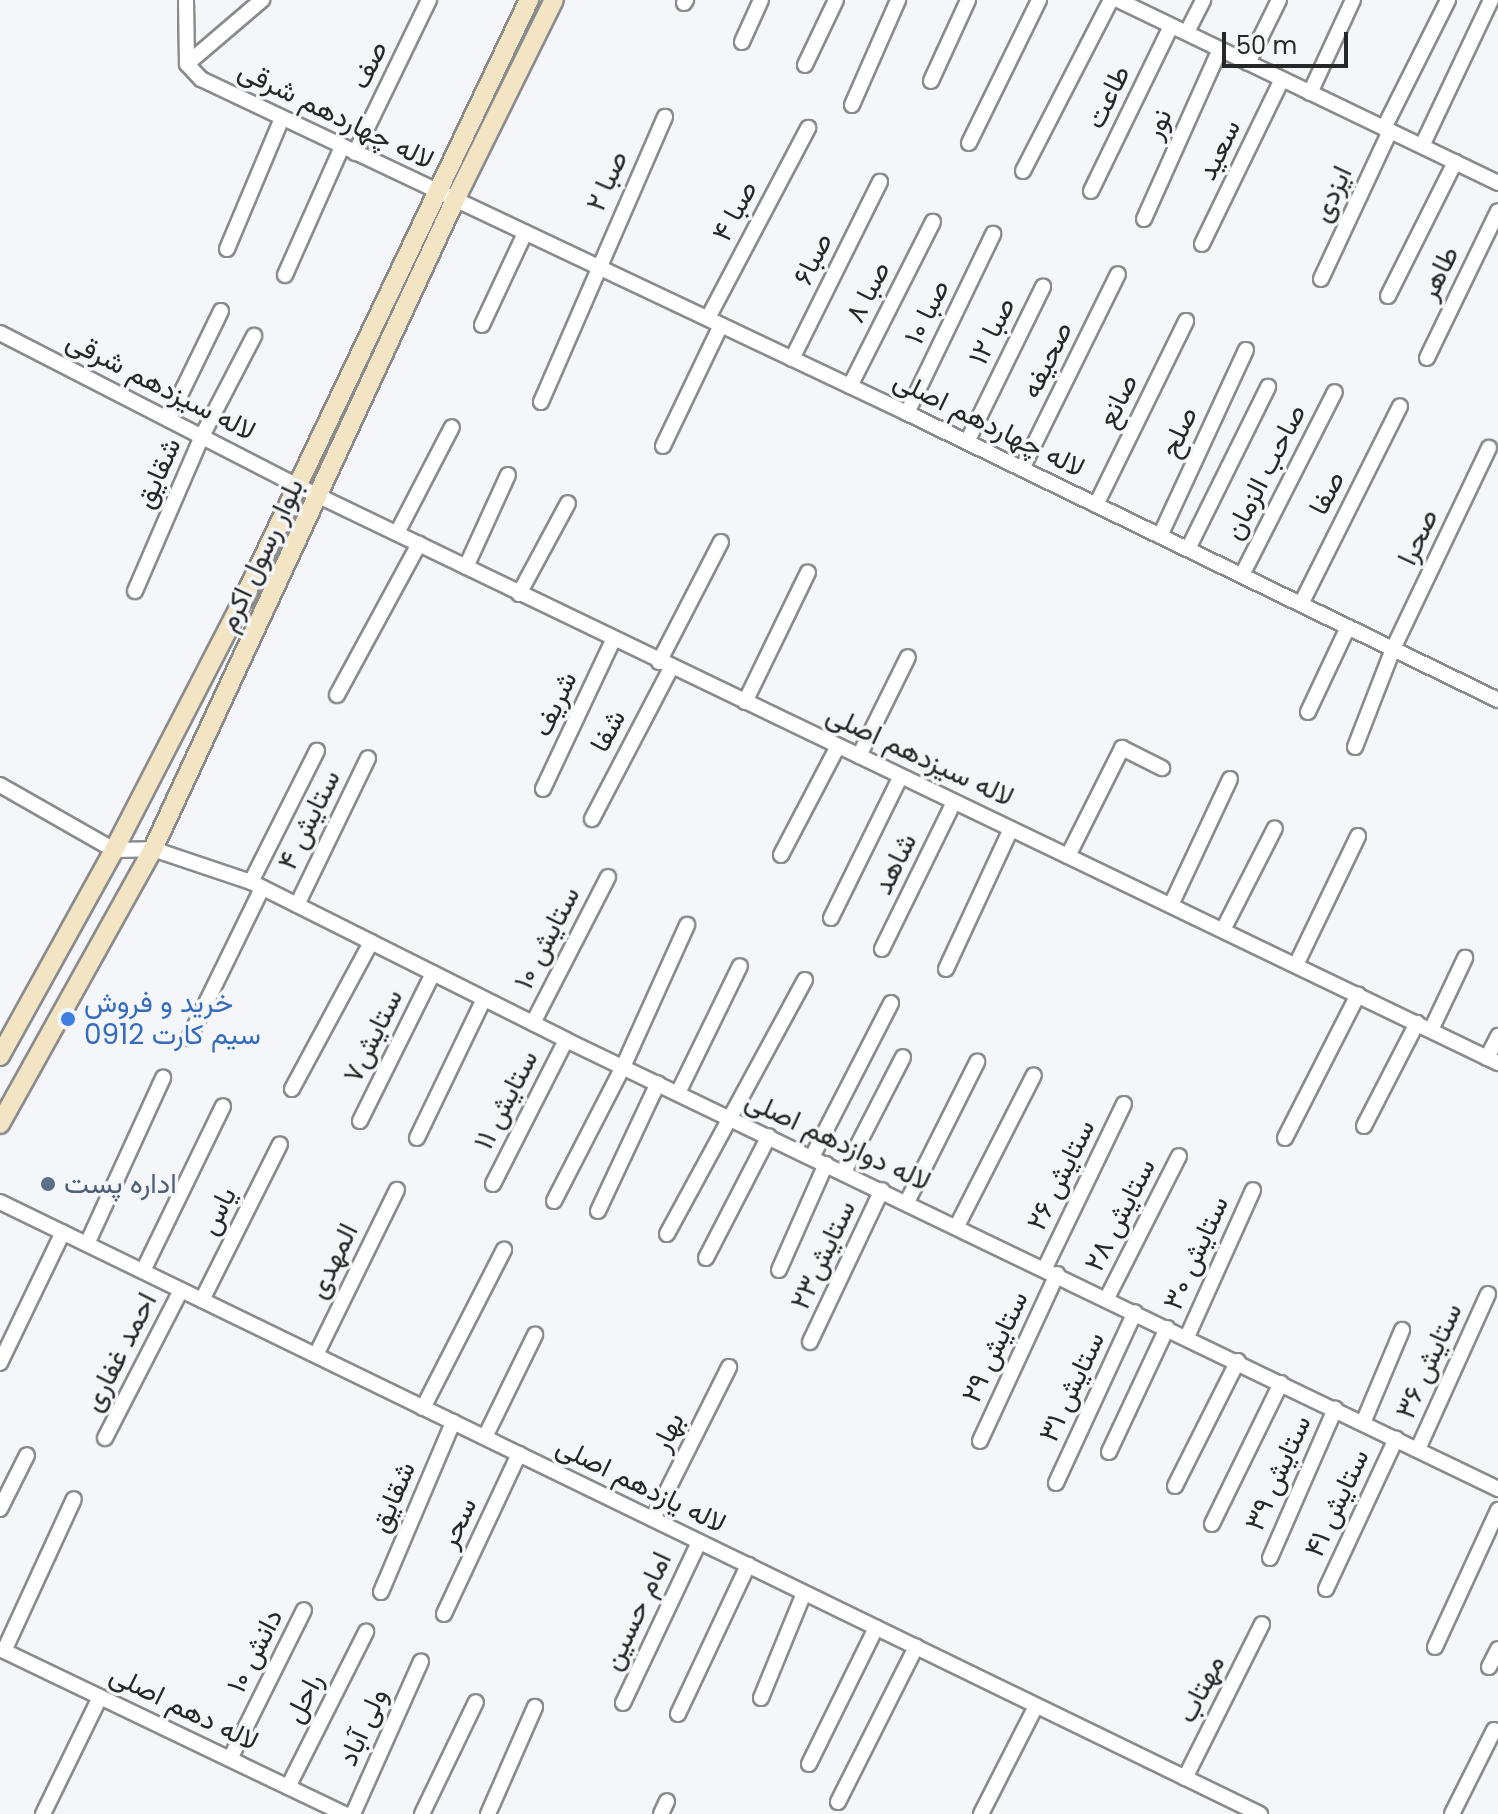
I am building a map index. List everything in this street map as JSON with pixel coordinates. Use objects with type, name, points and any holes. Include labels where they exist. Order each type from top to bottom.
[{"type":"main road","name":"بلوار رسول اکرم","points":[[0,1056],[114,850],[298,486],[435,192],[529,0]]},
{"type":"main road","name":"بلوار رسول اکرم","points":[[0,1124],[153,849],[455,200],[554,0]]},
{"type":"street","points":[[186,0],[187,64]]},
{"type":"street","points":[[187,64],[262,0]]},
{"type":"street","name":"صف","points":[[285,275],[429,0]]},
{"type":"street","points":[[742,42],[761,0]]},
{"type":"street","points":[[805,65],[836,0]]},
{"type":"street","points":[[852,105],[898,0]]},
{"type":"street","points":[[931,81],[968,0]]},
{"type":"street","points":[[969,143],[1039,0]]},
{"type":"street","points":[[1023,171],[1111,0]]},
{"type":"street","points":[[1118,0],[1498,183]]},
{"type":"street","points":[[1187,32],[1203,0]]},
{"type":"street","points":[[1248,63],[1279,0]]},
{"type":"street","points":[[1310,93],[1353,0]]},
{"type":"street","name":"ایزدی","points":[[1321,279],[1448,0]]},
{"type":"street","points":[[1422,146],[1491,0]]},
{"type":"street","name":"طاعت","points":[[1091,191],[1171,26]]},
{"type":"street","name":"نور","points":[[1144,219],[1220,49]]},
{"type":"street","name":"لاله چهاردهم شرقی","points":[[187,64],[193,74],[213,85],[455,200]]},
{"type":"street","name":"سعید","points":[[1202,244],[1282,79]]},
{"type":"street","name":"صبا ۲","points":[[541,402],[597,267],[665,117]]},
{"type":"street","points":[[227,249],[282,118]]},
{"type":"street","name":"صبا ۴","points":[[663,446],[714,322],[808,128]]},
{"type":"street","points":[[1388,296],[1455,162]]},
{"type":"street","name":"صبا۶","points":[[792,359],[880,182]]},
{"type":"street","name":"لاله چهاردهم اصلی","points":[[455,200],[907,413],[1498,700]]},
{"type":"street","name":"طاهر","points":[[1427,358],[1498,211]]},
{"type":"street","name":"صبا ۸","points":[[850,386],[933,222]]},
{"type":"street","points":[[482,325],[525,233]]},
{"type":"street","name":"صبا ۱۰","points":[[907,413],[993,234]]},
{"type":"street","name":"صحیفه","points":[[1022,469],[1118,274]]},
{"type":"street","name":"صبا ۱۲","points":[[967,442],[1043,287]]},
{"type":"street","points":[[169,418],[221,311]]},
{"type":"street","name":"صانع","points":[[1096,505],[1186,321]]},
{"type":"street","name":"لاله سیزدهم شرقی","points":[[0,333],[319,497]]},
{"type":"street","name":"شقایق","points":[[135,591],[202,436],[254,336]]},
{"type":"street","name":"صلح","points":[[1160,536],[1246,350]]},
{"type":"street","points":[[1188,549],[1268,387]]},
{"type":"street","name":"صاحب الزمان","points":[[1242,575],[1335,392]]},
{"type":"street","name":"صفا","points":[[1301,604],[1400,406]]},
{"type":"street","points":[[397,533],[452,427]]},
{"type":"street","name":"صحرا","points":[[1355,747],[1393,649],[1489,448]]},
{"type":"street","points":[[466,567],[508,475]]},
{"type":"street","name":"لاله سیزدهم اصلی","points":[[319,497],[1492,1060]]},
{"type":"street","points":[[519,594],[568,503]]},
{"type":"street","name":"شفا","points":[[592,819],[721,542]]},
{"type":"street","points":[[337,695],[419,544]]},
{"type":"street","points":[[745,702],[808,572]]},
{"type":"street","points":[[1308,712],[1348,627]]},
{"type":"street","name":"شریف","points":[[543,789],[613,640]]},
{"type":"street","points":[[859,756],[908,657]]},
{"type":"street","points":[[781,855],[838,746]]},
{"type":"street","points":[[1068,856],[1122,748],[1162,768]]},
{"type":"street","points":[[189,1038],[317,751]]},
{"type":"street","name":"ستایش ۴","points":[[297,905],[368,758]]},
{"type":"street","points":[[831,918],[901,776]]},
{"type":"street","points":[[1171,905],[1230,779]]},
{"type":"street","points":[[1,788],[114,850],[153,849]]},
{"type":"street","name":"شاهد","points":[[882,949],[954,802]]},
{"type":"street","points":[[1223,930],[1275,828]]},
{"type":"street","points":[[946,969],[1011,829]]},
{"type":"street","points":[[1296,965],[1358,836]]},
{"type":"street","name":"لاله دوازدهم اصلی","points":[[153,849],[257,885],[566,1040],[1238,1361],[1498,1489]]},
{"type":"street","name":"ستایش ۱۰","points":[[533,1023],[608,877]]},
{"type":"street","points":[[554,1201],[623,1067],[687,925]]},
{"type":"street","points":[[292,1089],[371,942]]},
{"type":"street","points":[[1431,1030],[1465,958]]},
{"type":"street","points":[[678,1093],[740,966]]},
{"type":"street","name":"ستایش۷","points":[[360,1121],[433,973]]},
{"type":"street","points":[[667,1234],[805,980]]},
{"type":"street","points":[[1285,1138],[1358,995]]},
{"type":"street","points":[[417,1138],[484,999]]},
{"type":"street","points":[[812,1157],[891,1003]]},
{"type":"street","points":[[1364,1126],[1417,1023]]},
{"type":"street","points":[[1492,1060],[1498,1036]]},
{"type":"street","name":"ستایش ۱۱","points":[[493,1184],[566,1040]]},
{"type":"street","points":[[844,1172],[903,1057]]},
{"type":"street","points":[[907,1202],[977,1062]]},
{"type":"street","points":[[957,1226],[1034,1075]]},
{"type":"street","points":[[87,1244],[163,1078]]},
{"type":"street","points":[[598,1211],[658,1083]]},
{"type":"street","name":"ستایش ۲۶","points":[[1051,1271],[1124,1104]]},
{"type":"street","points":[[143,1271],[223,1106]]},
{"type":"street","points":[[706,1258],[769,1136]]},
{"type":"street","name":"یاس","points":[[202,1300],[280,1144]]},
{"type":"street","name":"ستایش ۲۸","points":[[1107,1298],[1179,1156]]},
{"type":"street","points":[[779,1270],[826,1164]]},
{"type":"street","name":"المهدی","points":[[316,1355],[397,1190]]},
{"type":"street","name":"ستایش۲۳","points":[[810,1342],[882,1190]]},
{"type":"street","name":"ستایش ۳۰","points":[[1187,1337],[1253,1190]]},
{"type":"street","name":"لاله یازدهم اصلی","points":[[0,1202],[1260,1814]]},
{"type":"street","points":[[0,1363],[63,1232]]},
{"type":"street","points":[[423,1408],[504,1250]]},
{"type":"street","name":"ستایش ۲۹","points":[[980,1441],[1051,1271]]},
{"type":"street","name":"احمد غفاری","points":[[105,1438],[181,1290]]},
{"type":"street","name":"ستایش ۳۶","points":[[1418,1449],[1488,1294]]},
{"type":"street","name":"ستایش ۳۱","points":[[1056,1483],[1135,1312]]},
{"type":"street","points":[[1109,1452],[1167,1328]]},
{"type":"street","points":[[1363,1423],[1402,1330]]},
{"type":"street","points":[[485,1437],[535,1335]]},
{"type":"street","points":[[1175,1486],[1238,1361]]},
{"type":"street","name":"بهار","points":[[653,1519],[729,1367]]},
{"type":"street","points":[[1212,1524],[1281,1383]]},
{"type":"street","name":"ستایش ۳۹","points":[[1270,1558],[1335,1409]]},
{"type":"street","name":"شقایق","points":[[381,1592],[453,1422]]},
{"type":"street","name":"ستایش ۴۱","points":[[1326,1589],[1396,1439]]},
{"type":"street","name":"سحر","points":[[444,1614],[519,1454]]},
{"type":"street","points":[[0,1509],[27,1455]]},
{"type":"street","points":[[2,1650],[74,1499]]},
{"type":"street","points":[[1435,1647],[1498,1510]]},
{"type":"street","name":"امام حسین","points":[[623,1703],[699,1542]]},
{"type":"street","points":[[678,1714],[748,1565]]},
{"type":"street","points":[[761,1698],[804,1593]]},
{"type":"street","name":"دانش ۱۰","points":[[230,1759],[304,1610]]},
{"type":"street","name":"مهتاب","points":[[1185,1778],[1262,1624]]},
{"type":"street","points":[[809,1764],[876,1628]]},
{"type":"street","name":"راحل","points":[[288,1787],[366,1632]]},
{"type":"street","points":[[838,1802],[916,1647]]},
{"type":"street","points":[[1489,1667],[1498,1649]]},
{"type":"street","name":"لاله دهم اصلی","points":[[2,1650],[288,1787],[325,1810],[345,1814]]},
{"type":"street","name":"ولی آباد","points":[[353,1814],[421,1661]]},
{"type":"street","points":[[43,1814],[100,1697]]},
{"type":"street","points":[[422,1814],[476,1702]]},
{"type":"street","points":[[981,1814],[1036,1706]]},
{"type":"street","points":[[488,1814],[535,1707]]},
{"type":"street","points":[[1452,1814],[1494,1730]]},
{"type":"place","name":"خرید و فروش سیم کارت 0912","points":[[68,1019]]},
{"type":"place","name":"اداره پست","points":[[48,1184]]}]
